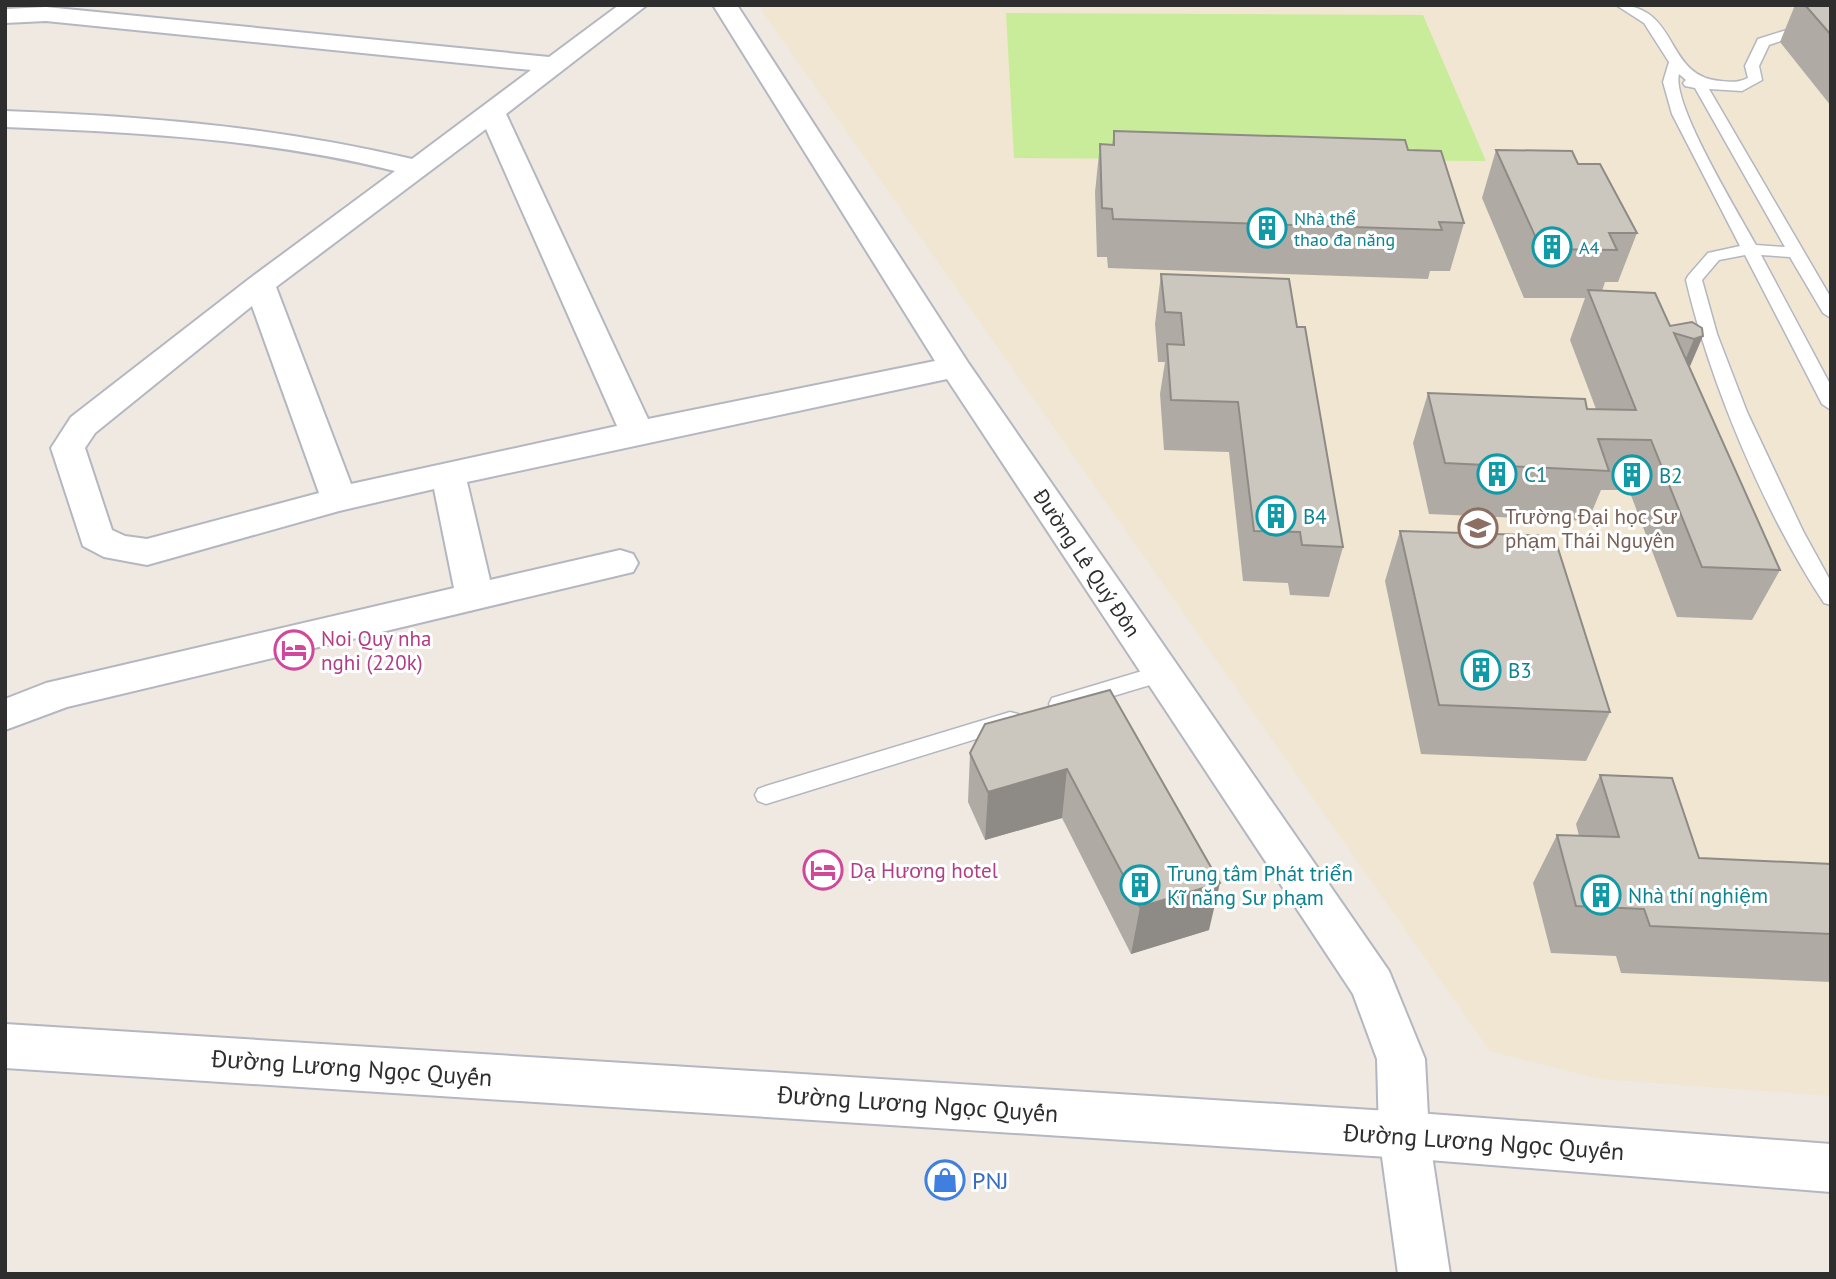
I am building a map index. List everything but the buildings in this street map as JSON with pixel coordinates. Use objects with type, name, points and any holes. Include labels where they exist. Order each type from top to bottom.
[{"type":"street","points":[[635,5],[260,285],[83,425],[68,448],[96,537],[117,548],[147,552],[339,499],[637,432],[955,367]]},
{"type":"street","name":"Đường Lê Quý Đôn","points":[[725,5],[955,367],[1374,985],[1401,1059],[1404,1135],[1424,1274]]},
{"type":"street","points":[[13,15],[553,65]]},
{"type":"street","points":[[492,112],[637,432]]},
{"type":"street","points":[[5,119],[70,121],[213,133],[314,145],[416,168]]},
{"type":"street","points":[[260,285],[339,499]]},
{"type":"street","points":[[448,475],[474,594]]},
{"type":"street","points":[[5,715],[60,694],[474,594],[620,563]]},
{"type":"street","name":"Đường Lương Ngọc Quyến","points":[[5,1046],[1404,1135],[1831,1168]]},
{"type":"lane","points":[[13,15],[47,5]]},
{"type":"lane","points":[[1622,5],[1638,11],[1662,33],[1676,62],[1699,83],[1831,313]]},
{"type":"lane","points":[[1670,82],[1742,87],[1755,80],[1752,66],[1763,42],[1793,32],[1831,29]]},
{"type":"lane","points":[[1676,62],[1670,82],[1679,114],[1748,250],[1825,383],[1831,404]]},
{"type":"lane","points":[[1797,251],[1748,250],[1714,256],[1694,280],[1700,308],[1730,396],[1797,541],[1831,598]]},
{"type":"lane","points":[[766,795],[1162,673]]},
{"type":"shaded area","name":"Trường Đại học Sư phạm Thái Nguyên","points":[[758,5],[1831,5],[1831,1096],[1600,1079],[1490,1051]]},
{"type":"green space","points":[[1006,13],[1423,15],[1486,161],[1014,158]]},
{"type":"place","name":"Nhà thể thao đa năng","points":[[1267,228]]},
{"type":"place","name":"A4","points":[[1552,247]]},
{"type":"place","name":"C1","points":[[1497,474]]},
{"type":"place","name":"B2","points":[[1632,475]]},
{"type":"place","name":"B4","points":[[1276,516]]},
{"type":"place","name":"Trường Đại học Sư phạm Thái Nguyên","points":[[1478,528]]},
{"type":"place","name":"Noi Quy nha nghi (220k)","points":[[294,650]]},
{"type":"place","name":"B3","points":[[1481,670]]},
{"type":"place","name":"Dạ Hương hotel","points":[[823,870]]},
{"type":"place","name":"Trung tâm Phát triển Kĩ năng Sư phạm","points":[[1140,885]]},
{"type":"place","name":"Nhà thí nghiệm","points":[[1601,895]]},
{"type":"place","name":"PNJ","points":[[945,1180]]}]
